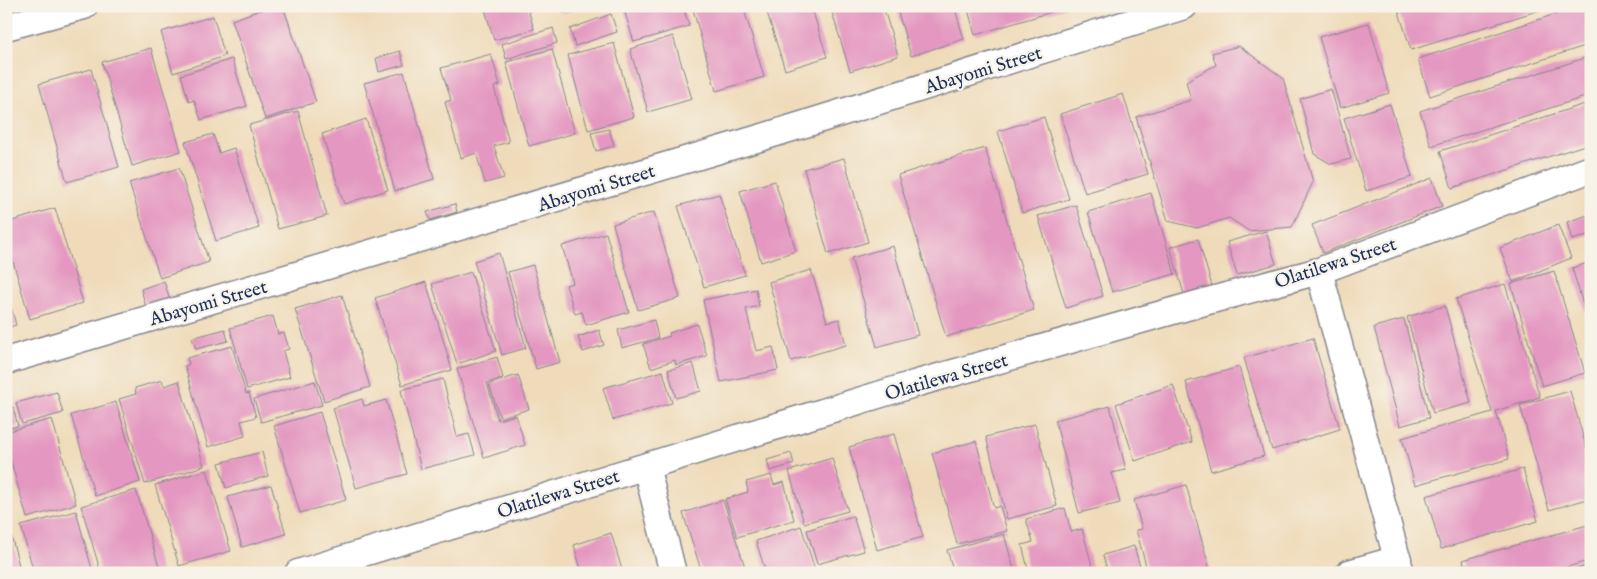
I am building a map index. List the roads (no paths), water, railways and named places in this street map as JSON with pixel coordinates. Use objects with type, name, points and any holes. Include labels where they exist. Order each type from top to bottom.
[{"type":"street","name":"Abayomi Street","points":[[6,361],[753,140],[1184,6]]},
{"type":"street","points":[[6,27],[77,7]]},
{"type":"street","name":"Olatilewa Street","points":[[298,573],[914,384],[1319,271],[1591,169]]},
{"type":"street","points":[[1319,271],[1399,566],[1349,573]]},
{"type":"street","points":[[646,466],[674,573]]}]
